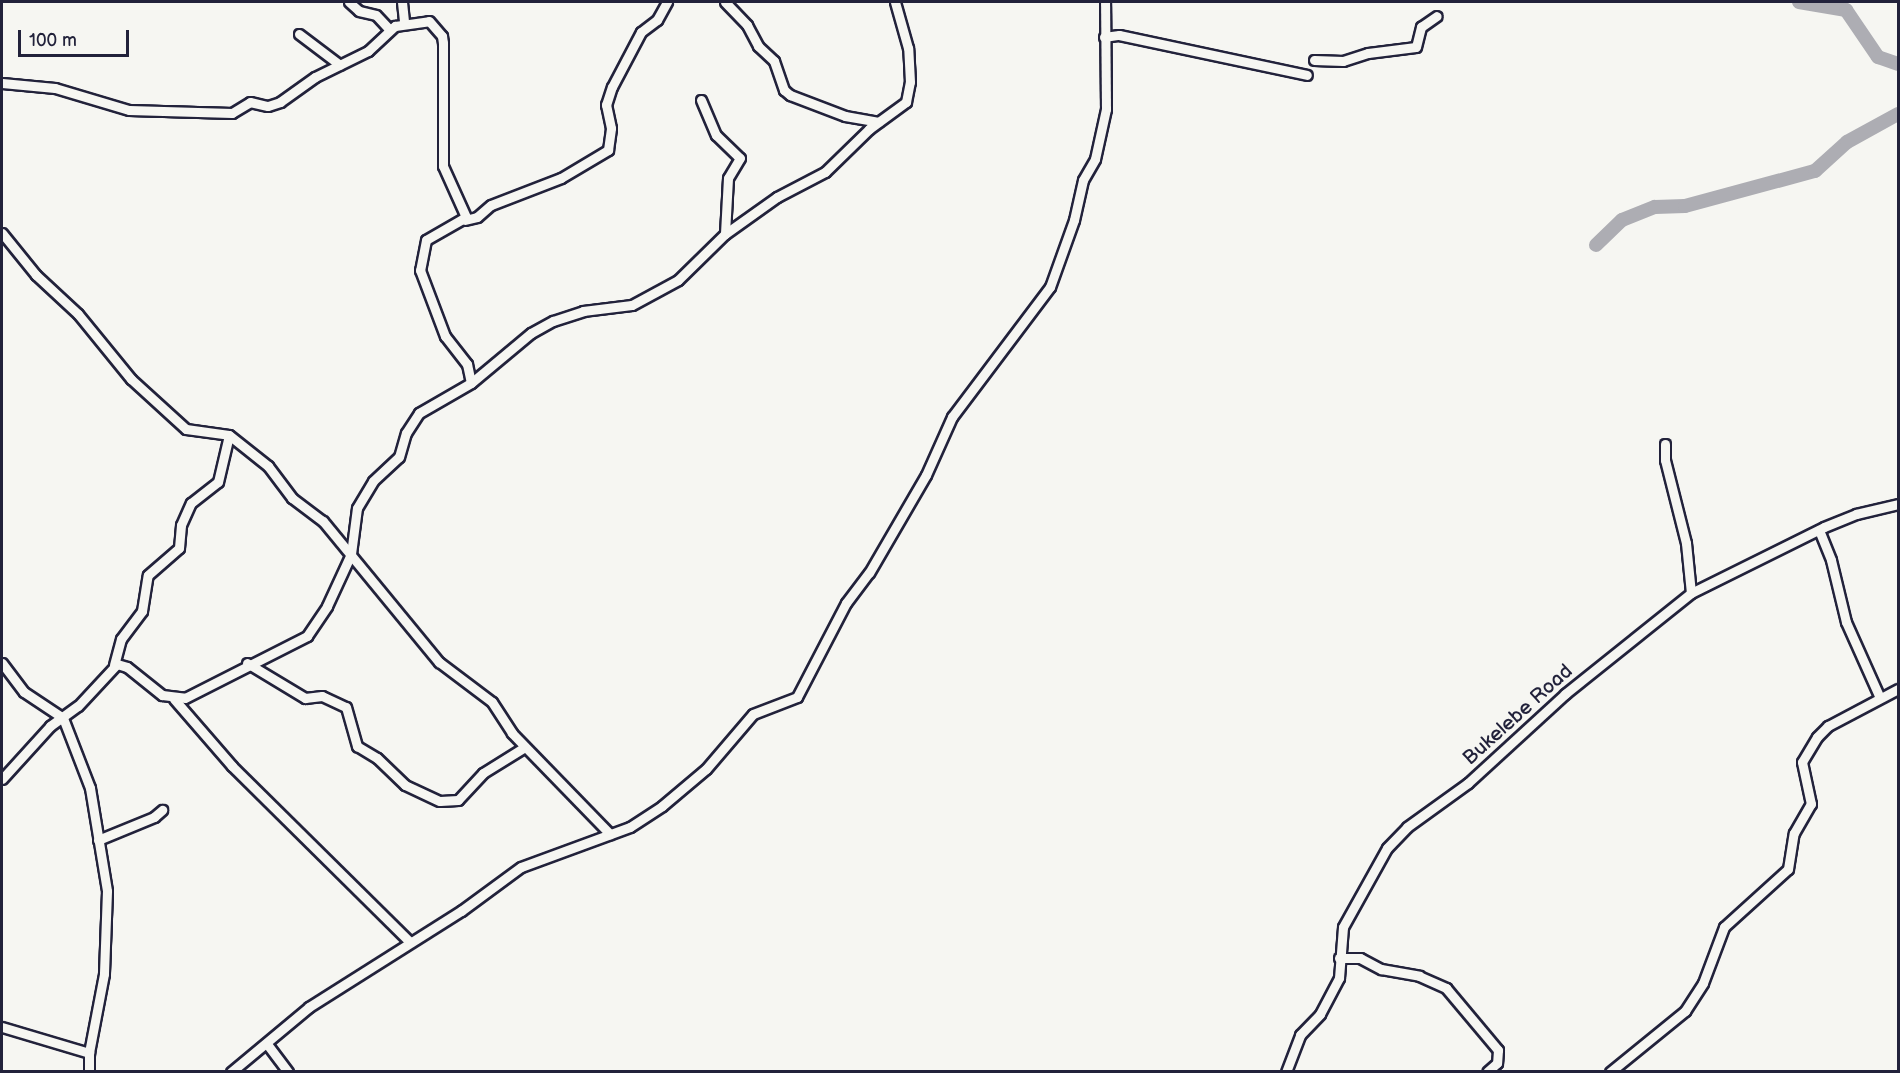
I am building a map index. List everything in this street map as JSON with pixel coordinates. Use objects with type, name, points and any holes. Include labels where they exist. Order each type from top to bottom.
[{"type":"street","points":[[349,2],[359,11],[381,19],[389,29]]},
{"type":"street","points":[[402,2],[404,22]]},
{"type":"street","points":[[471,383],[467,364],[445,336],[420,260],[426,240],[465,220],[477,217],[491,205],[561,178],[608,150],[612,142],[608,98],[640,32],[657,20],[667,2]]},
{"type":"street","points":[[725,2],[747,25],[758,46],[774,60],[784,90],[790,95],[845,116],[878,122]]},
{"type":"street","points":[[174,699],[198,692],[247,663],[307,636],[327,606],[351,554],[357,508],[373,481],[399,457],[412,421],[426,408],[471,383],[553,321],[647,299],[678,280],[725,234],[777,197],[815,179],[878,122],[906,102],[910,89],[908,48],[895,2]]},
{"type":"street","points":[[231,1071],[267,1044],[309,1007],[409,940],[461,911],[521,867],[630,827],[670,801],[706,769],[753,714],[797,697],[808,683],[846,603],[869,573],[926,475],[952,417],[1050,287],[1100,138],[1107,89],[1104,37],[1105,2]]},
{"type":"street","points":[[1314,60],[1343,62],[1368,53],[1416,46],[1421,27],[1437,16]]},
{"type":"street","points":[[2,83],[55,88],[129,110],[232,113],[250,102],[274,105],[374,46],[389,29],[404,22],[429,21],[442,36],[442,166],[464,208],[465,220]]},
{"type":"street","points":[[299,34],[340,65]]},
{"type":"street","points":[[1104,37],[1119,35],[1307,75]]},
{"type":"street","points":[[701,100],[716,135],[740,158],[728,178],[725,234]]},
{"type":"street","points":[[2,233],[36,275],[78,314],[131,379],[186,429],[229,435],[268,466],[292,498],[311,510],[351,554],[439,662],[492,702],[525,747],[610,834]]},
{"type":"street","points":[[2,779],[50,726],[63,718],[96,689],[114,665],[121,639],[142,611],[148,575],[179,548],[181,525],[191,503],[218,482],[229,435]]},
{"type":"street","points":[[1665,444],[1665,460],[1686,543],[1691,593]]},
{"type":"street","name":"Bukelebe Road","points":[[1286,1071],[1300,1035],[1320,1014],[1339,978],[1342,927],[1398,836],[1468,783],[1565,694],[1691,593],[1856,514],[1899,504]]},
{"type":"street","points":[[1819,530],[1831,560],[1846,622],[1880,698]]},
{"type":"street","points":[[2,663],[24,692],[63,718],[86,773],[108,891],[104,974],[89,1053],[89,1071]]},
{"type":"street","points":[[247,663],[305,698],[322,696],[346,707],[357,746],[377,758],[405,785],[440,801],[458,800],[483,773],[525,747]]},
{"type":"street","points":[[114,665],[127,667],[150,687],[174,699],[239,774],[409,940]]},
{"type":"street","points":[[1610,1071],[1684,1011],[1703,983],[1724,927],[1788,869],[1794,832],[1811,804],[1802,769],[1817,737],[1828,726],[1899,689]]},
{"type":"street","points":[[98,840],[154,817],[162,810]]},
{"type":"street","points":[[1339,958],[1360,958],[1382,969],[1419,976],[1446,988],[1498,1050],[1497,1063],[1487,1071]]},
{"type":"street","points":[[2,1026],[89,1053]]},
{"type":"street","points":[[267,1044],[288,1071]]},
{"type":"waterway","points":[[1799,2],[1846,10],[1878,57],[1898,64]]},
{"type":"waterway","points":[[1596,245],[1622,220],[1655,207],[1685,206],[1815,171],[1847,142],[1898,114]]}]
